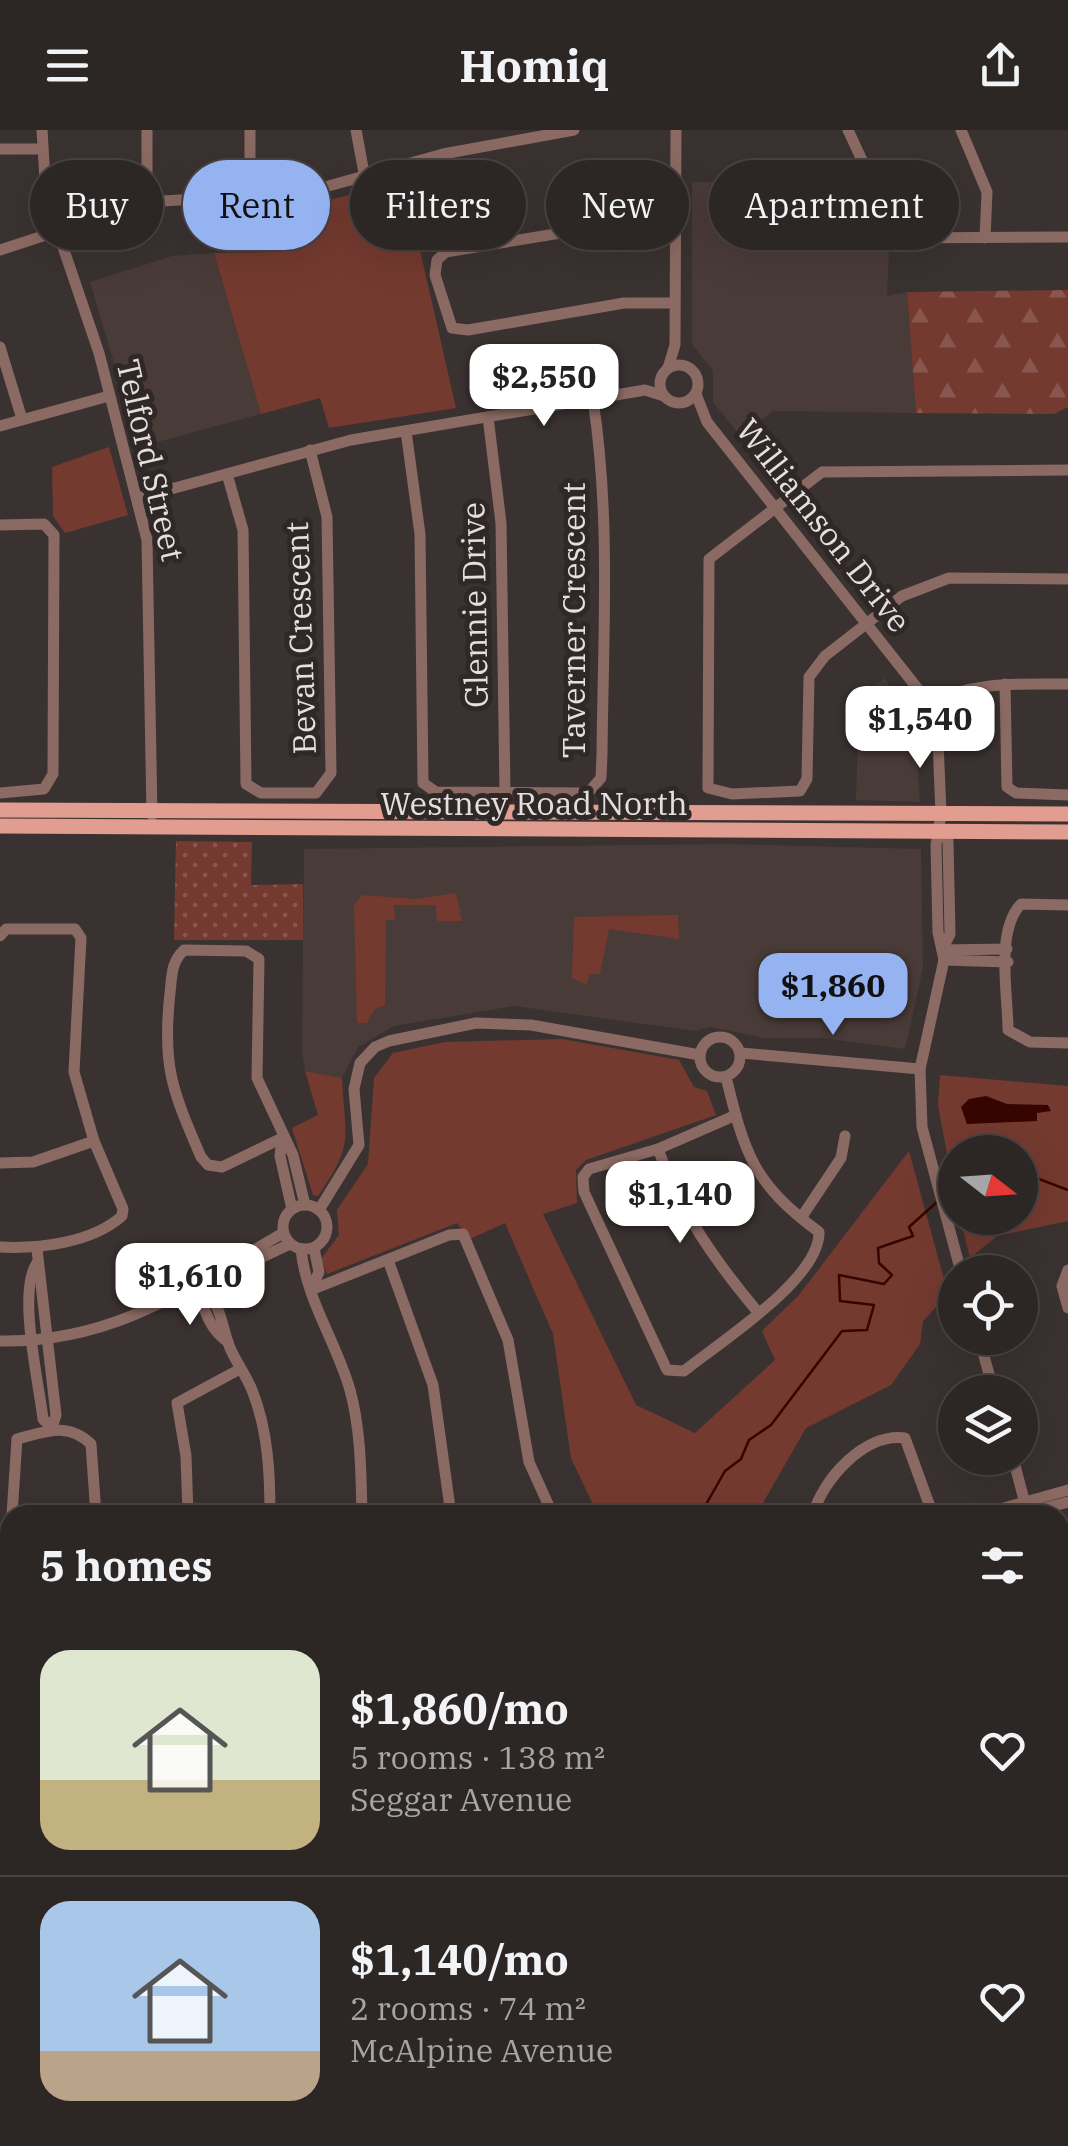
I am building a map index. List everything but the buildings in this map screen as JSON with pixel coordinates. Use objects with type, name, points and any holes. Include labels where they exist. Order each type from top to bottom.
[{"type":"main road","name":"Westney Road North","points":[[0,810],[1068,814]]},
{"type":"main road","name":"Westney Road North","points":[[0,826],[1068,832]]},
{"type":"street","name":"Telford Street","points":[[42,130],[43,160]]},
{"type":"street","points":[[147,130],[147,160]]},
{"type":"street","points":[[250,130],[250,160]]},
{"type":"street","points":[[356,130],[362,160]]},
{"type":"street","points":[[675,160],[676,130]]},
{"type":"street","points":[[848,130],[898,238],[1068,237]]},
{"type":"street","points":[[961,130],[986,192],[985,238]]},
{"type":"street","points":[[427,160],[566,131]]},
{"type":"street","points":[[0,149],[42,149]]},
{"type":"street","points":[[546,235],[446,252],[437,260],[435,275],[452,328],[468,330],[624,303],[674,303]]},
{"type":"street","points":[[0,250],[30,241]]},
{"type":"street","name":"Telford Street","points":[[63,250],[138,498],[149,562],[151,829]]},
{"type":"street","points":[[664,396],[664,372],[675,344],[674,250]]},
{"type":"street","points":[[138,498],[310,450],[406,431],[645,390],[677,403],[696,394],[698,379],[675,344]]},
{"type":"street","points":[[0,347],[22,419]]},
{"type":"street","points":[[645,390],[664,372],[686,366]]},
{"type":"street","name":"Williamson Drive","points":[[696,394],[706,422]]},
{"type":"street","points":[[0,426],[109,396]]},
{"type":"street","name":"Taverner Crescent","points":[[406,431],[420,534],[420,777],[428,790],[436,792],[588,793],[601,778],[603,534],[600,444],[593,400]]},
{"type":"street","name":"Williamson Drive","points":[[677,403],[706,422],[868,625],[926,706],[938,741],[938,932],[944,952]]},
{"type":"street","name":"Glennie Drive","points":[[488,417],[501,522],[505,793]]},
{"type":"street","name":"Bevan Crescent","points":[[227,474],[243,530],[246,784],[261,793],[316,793],[328,782],[331,753],[326,517],[310,450]]},
{"type":"street","points":[[1068,470],[822,472],[706,565],[708,788],[715,793],[792,794],[804,787],[809,677],[825,656],[902,596],[932,581],[1068,579]]},
{"type":"street","points":[[0,525],[44,524],[54,534],[54,735],[50,785],[33,792],[0,793]]},
{"type":"street","points":[[1006,684],[1007,787],[1016,793],[1068,795]]},
{"type":"street","points":[[926,706],[966,687],[1068,684]]},
{"type":"street","points":[[1068,905],[1021,904],[1009,924],[1008,956],[1008,1030],[1030,1042],[1068,1043]]},
{"type":"street","points":[[0,936],[6,929],[70,929],[79,933],[82,944],[74,1072],[94,1141],[121,1201],[122,1216],[105,1228],[37,1256],[0,1247]]},
{"type":"street","points":[[282,1138],[222,1167],[208,1165],[201,1157],[170,1085],[166,1061],[173,965],[184,950],[246,951],[259,960],[254,1061],[282,1138],[293,1156],[299,1207]]},
{"type":"street","points":[[956,1255],[922,1127],[920,1069],[944,952],[1008,956]]},
{"type":"street","points":[[320,1210],[359,1145],[354,1089],[360,1063],[375,1047],[389,1041],[476,1023],[540,1025],[700,1055]]},
{"type":"street","points":[[718,1036],[733,1041],[741,1053],[739,1064],[726,1078],[706,1072],[700,1055],[705,1043],[718,1036]]},
{"type":"street","points":[[741,1053],[920,1069]]},
{"type":"street","points":[[726,1078],[752,1163],[766,1187],[819,1232],[819,1245],[790,1288],[684,1371],[667,1370],[584,1192],[584,1176],[589,1168],[658,1149],[736,1115]]},
{"type":"street","points":[[801,1218],[841,1158],[844,1136]]},
{"type":"street","points":[[0,1163],[33,1162],[94,1141]]},
{"type":"street","points":[[658,1149],[670,1186],[700,1239],[757,1311]]},
{"type":"street","points":[[320,1210],[299,1207],[284,1220],[297,1244],[304,1276],[350,1391],[360,1459],[362,1505]]},
{"type":"street","points":[[0,1341],[32,1341],[120,1323],[200,1286],[230,1268],[238,1258],[297,1244],[327,1230],[320,1210]]},
{"type":"street","points":[[311,1290],[448,1234],[463,1234],[508,1340],[529,1462],[548,1505]]},
{"type":"street","points":[[37,1256],[43,1280],[56,1415],[52,1428]]},
{"type":"street","points":[[37,1256],[30,1273],[32,1341],[43,1419],[52,1428]]},
{"type":"street","points":[[388,1260],[433,1385],[450,1505]]},
{"type":"street","points":[[1068,1270],[1062,1286],[1068,1308]]},
{"type":"street","points":[[200,1286],[214,1301],[228,1329],[228,1342],[240,1370],[252,1389],[265,1436],[269,1505]]},
{"type":"street","points":[[188,1505],[178,1403],[240,1370]]},
{"type":"street","points":[[13,1505],[17,1439],[52,1428],[82,1434],[92,1444],[95,1505]]},
{"type":"street","points":[[817,1505],[835,1471],[893,1436],[905,1438],[912,1448],[931,1505]]},
{"type":"street","points":[[1016,1475],[1024,1505]]},
{"type":"street","points":[[1037,1505],[1068,1490]]},
{"type":"shaded area","points":[[692,182],[709,182],[709,250],[887,250],[887,296],[907,292],[916,413],[773,411],[741,437],[713,402],[713,371],[692,344]]},
{"type":"shaded area","points":[[214,253],[261,414],[139,447],[90,282],[172,256]]},
{"type":"shaded area","points":[[885,678],[915,733],[920,802],[856,800],[859,697]]},
{"type":"shaded area","points":[[727,844],[921,849],[923,968],[905,1049],[823,1038],[764,1038],[710,1027],[695,1031],[514,1006],[394,1026],[358,1047],[342,1078],[305,1071],[304,849]]},
{"type":"shaded area","points":[[986,1096],[1007,1104],[1048,1105],[1051,1111],[1037,1113],[1037,1121],[967,1124],[961,1107],[969,1099]]},
{"type":"green space","points":[[350,195],[350,250],[420,250],[456,408],[329,428],[320,398],[261,414],[214,253],[330,250],[330,200]]},
{"type":"green space","points":[[1068,290],[1068,407],[1054,414],[916,413],[907,292]]},
{"type":"green space","points":[[109,447],[128,515],[65,533],[53,516],[52,467]]},
{"type":"green space","points":[[176,841],[252,842],[251,885],[303,884],[303,940],[174,940]]},
{"type":"green space","points":[[456,893],[462,921],[437,921],[436,905],[394,905],[395,920],[386,920],[385,1005],[374,1010],[367,1023],[357,1023],[354,905],[362,895],[416,899]]},
{"type":"green space","points":[[678,915],[679,939],[609,929],[600,974],[589,974],[587,985],[572,978],[574,917]]},
{"type":"green space","points":[[562,1039],[679,1060],[694,1087],[707,1091],[716,1115],[586,1160],[576,1170],[577,1203],[543,1214],[636,1405],[695,1433],[775,1360],[762,1331],[799,1295],[909,1151],[938,1257],[938,1305],[923,1321],[920,1344],[891,1385],[806,1428],[764,1505],[593,1505],[571,1458],[553,1334],[505,1223],[470,1239],[457,1223],[327,1274],[321,1259],[339,1235],[337,1210],[368,1164],[374,1078],[393,1053],[445,1042]]},
{"type":"green space","points":[[305,1071],[342,1078],[343,1151],[318,1196],[313,1195],[292,1128],[318,1115]]},
{"type":"green space","points":[[940,1075],[1068,1086],[1068,1221],[1038,1227],[1038,1135],[943,1135],[938,1105]]},
{"type":"green space","points":[[964,1235],[1002,1235],[974,1255],[969,1255]]},
{"type":"waterway","points":[[1038,1179],[1068,1190]]},
{"type":"waterway","points":[[706,1505],[725,1471],[741,1459],[749,1440],[771,1425],[842,1331],[867,1330],[874,1305],[840,1301],[839,1275],[884,1284],[892,1275],[879,1263],[878,1248],[913,1236],[909,1227],[937,1202]]}]
